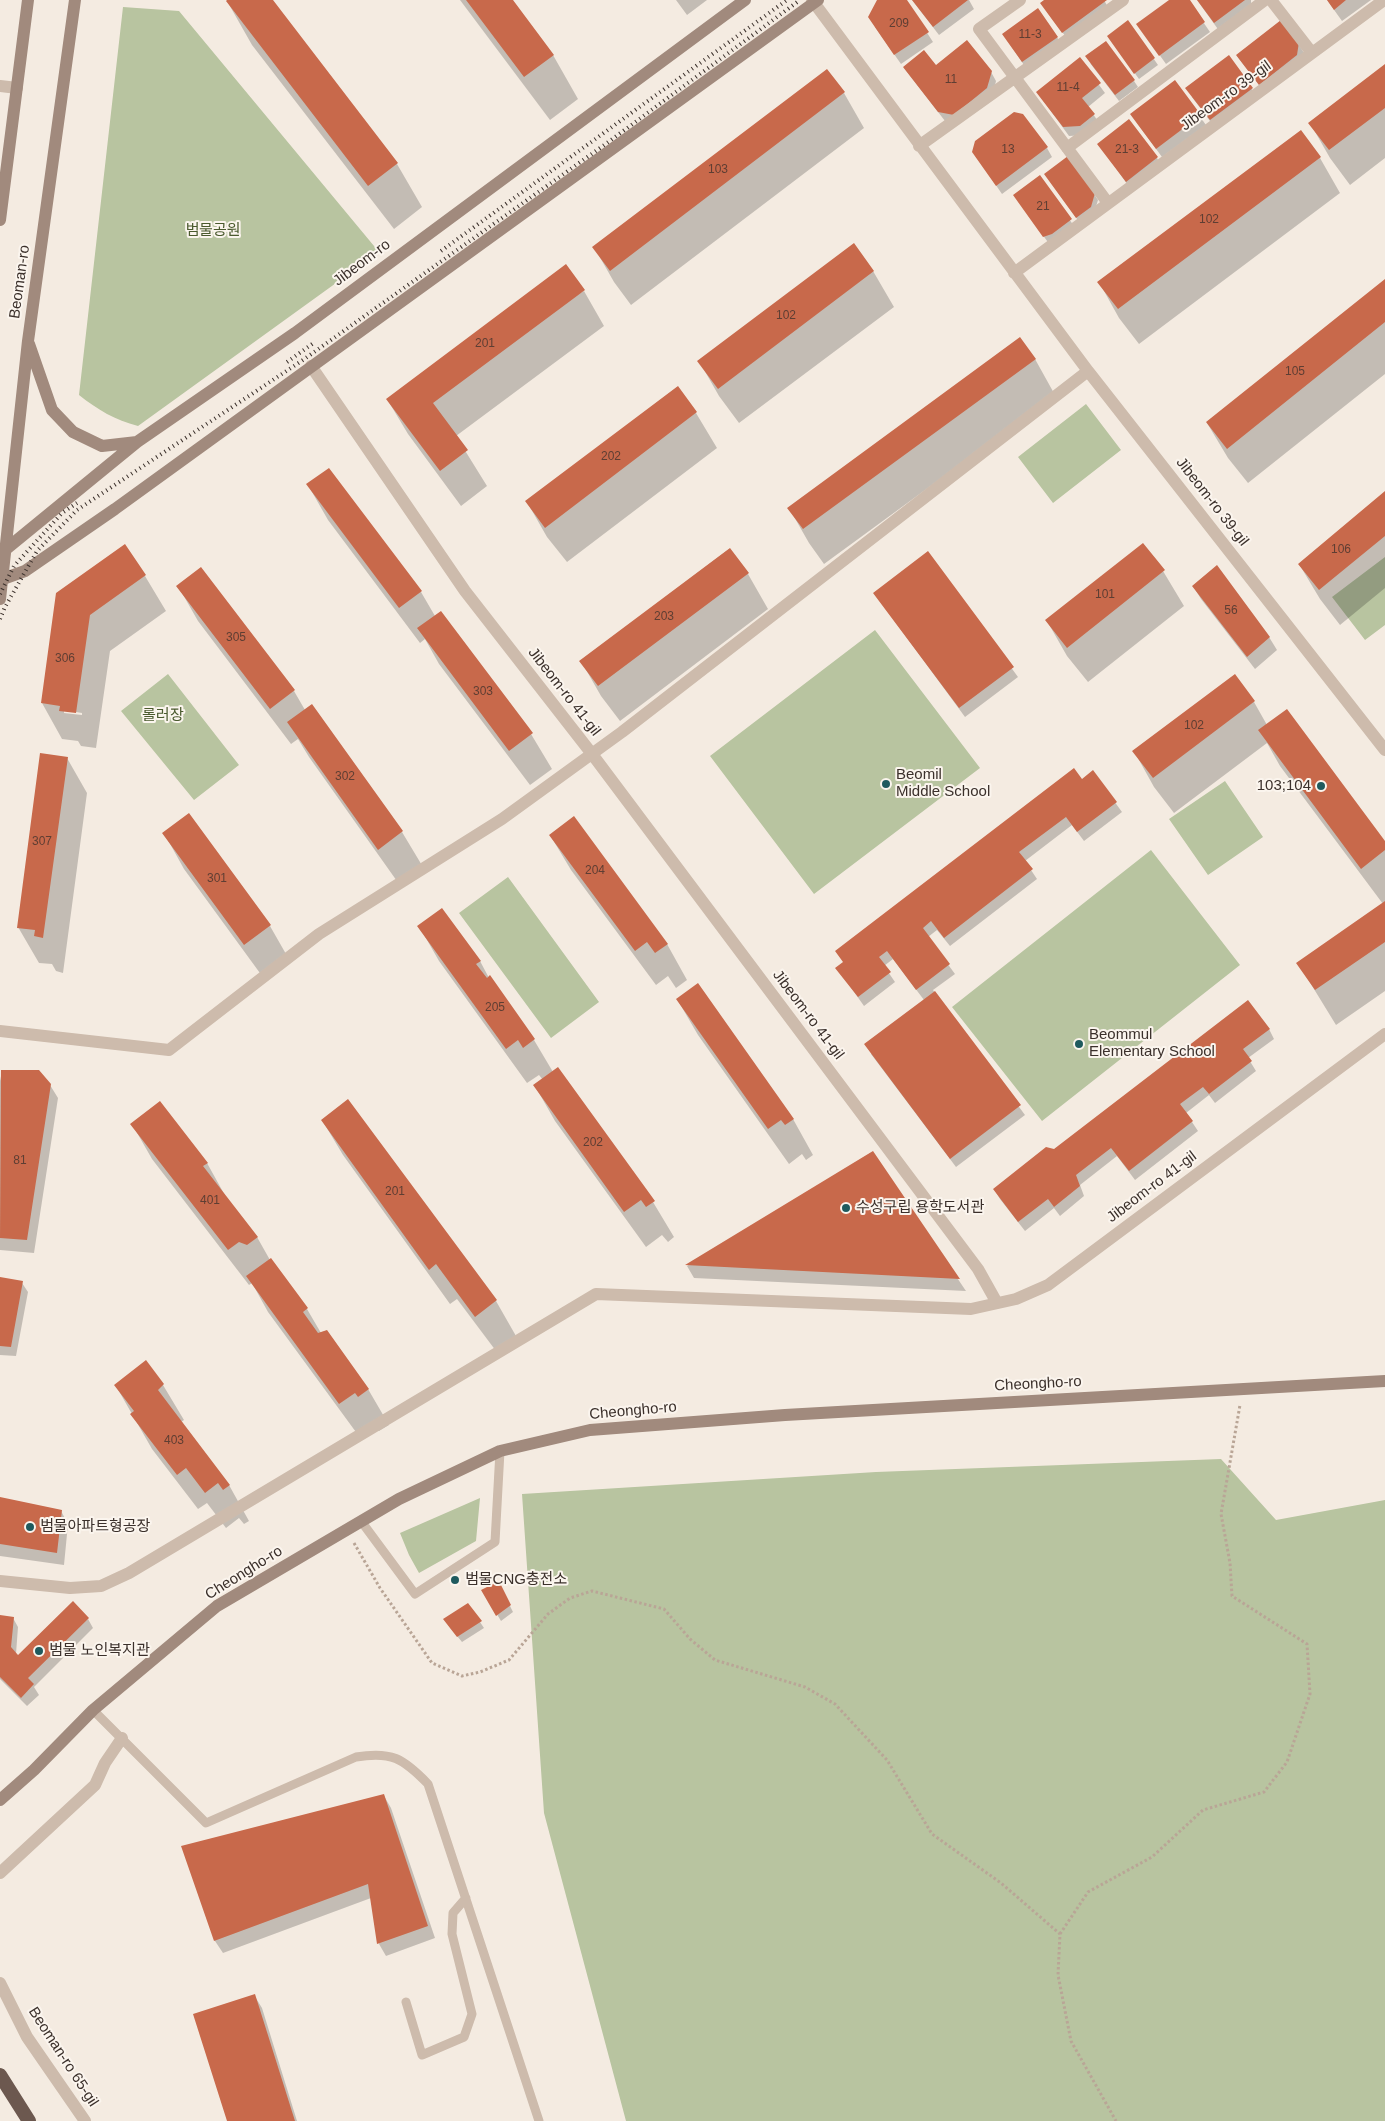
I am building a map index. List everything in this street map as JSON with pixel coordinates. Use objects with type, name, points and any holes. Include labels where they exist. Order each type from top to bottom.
[{"type":"highway","points":[[0,2075],[29,2121]]},
{"type":"main road","points":[[0,220],[28,0]]},
{"type":"main road","name":"Beoman-ro","points":[[0,599],[2,552],[28,340],[75,0]]},
{"type":"main road","name":"Jibeom-ro","points":[[2,552],[137,442],[295,333],[745,0]]},
{"type":"main road","points":[[1,580],[25,571],[83,531],[814,1]]},
{"type":"main road","points":[[28,340],[52,410],[73,432],[102,446],[137,442]]},
{"type":"main road","name":"Cheongho-ro","points":[[0,1800],[34,1770],[93,1710],[217,1606],[399,1499],[500,1451],[590,1430],[785,1415],[1385,1381]]},
{"type":"street","points":[[1020,0],[979,30],[1108,203]]},
{"type":"street","points":[[919,146],[1123,0]]},
{"type":"street","points":[[1067,148],[1265,0]]},
{"type":"street","points":[[1271,0],[1312,53]]},
{"type":"street","name":"Jibeom-ro 39-gil","points":[[1014,273],[1384,0]]},
{"type":"street","name":"Jibeom-ro 39-gil","points":[[814,1],[919,146],[1088,371],[1385,750]]},
{"type":"street","points":[[0,86],[17,88]]},
{"type":"street","name":"Jibeom-ro 41-gil","points":[[311,366],[465,591],[592,754],[978,1269],[997,1303],[1016,1299],[1048,1285],[1383,1040]]},
{"type":"street","points":[[0,1031],[168,1050],[319,934],[502,819],[622,732],[1088,371]]},
{"type":"street","points":[[0,1581],[70,1588],[101,1586],[129,1572],[596,1294],[971,1309],[997,1303]]},
{"type":"street","points":[[0,1873],[95,1785],[122,1738]]},
{"type":"street","name":"Beoman-ro 65-gil","points":[[0,1983],[27,2037],[85,2121]]},
{"type":"lane","points":[[361,1521],[415,1594],[495,1542],[500,1451]]},
{"type":"lane","points":[[93,1710],[206,1823],[356,1756],[377,1754],[395,1758],[412,1768],[428,1784],[539,2121]]},
{"type":"lane","points":[[406,2002],[422,2055],[464,2037],[472,2014],[452,1934],[453,1913],[466,1898]]},
{"type":"path","points":[[1116,2121],[1071,2041],[1058,1975],[1060,1934],[1088,1892],[1152,1857],[1203,1810],[1264,1792],[1287,1762],[1310,1694],[1307,1644],[1232,1596],[1230,1563],[1221,1514],[1243,1389]]},
{"type":"path","points":[[347,1530],[380,1588],[432,1663],[462,1676],[480,1672],[508,1660],[548,1614],[570,1598],[592,1590],[664,1610],[690,1639],[715,1660],[805,1687],[820,1695],[835,1704],[887,1760],[932,1834],[1001,1882],[1060,1934]]},
{"type":"green space","name":"범물공원","points":[[123,7],[179,11],[379,252],[138,426],[107,414],[79,395]]},
{"type":"green space","points":[[1086,404],[1121,450],[1053,503],[1018,457]]},
{"type":"green space","points":[[1385,557],[1385,625],[1365,640],[1332,597]]},
{"type":"green space","points":[[875,630],[980,768],[814,894],[710,756]]},
{"type":"green space","name":"롤러장","points":[[168,674],[239,765],[194,800],[121,711]]},
{"type":"green space","points":[[1225,781],[1263,837],[1208,875],[1169,819]]},
{"type":"green space","points":[[1151,850],[1240,965],[1042,1121],[952,1007]]},
{"type":"green space","points":[[508,877],[599,1002],[551,1038],[459,913]]},
{"type":"green space","points":[[1221,1459],[1276,1520],[1385,1500],[1385,2121],[626,2121],[544,1813],[522,1494],[876,1472]]},
{"type":"green space","points":[[480,1498],[476,1541],[419,1573],[400,1533]]},
{"type":"building","points":[[227,0],[273,0],[398,163],[368,186]]},
{"type":"building","points":[[466,0],[513,0],[554,55],[524,77]]},
{"type":"building","points":[[877,0],[907,0],[929,32],[894,55],[868,17]]},
{"type":"building","points":[[912,0],[968,0],[933,27]]},
{"type":"building","points":[[1044,0],[1107,0],[1062,33],[1040,3]]},
{"type":"building","points":[[1169,0],[1190,0],[1205,22],[1159,56],[1136,24]]},
{"type":"building","points":[[1197,0],[1245,0],[1214,23]]},
{"type":"building","points":[[1327,0],[1346,0],[1334,10]]},
{"type":"building","points":[[1038,8],[1058,37],[1022,62],[1002,34]]},
{"type":"building","points":[[1128,20],[1155,58],[1134,74],[1107,36]]},
{"type":"building","points":[[1281,20],[1299,42],[1297,55],[1259,85],[1236,55]]},
{"type":"building","points":[[967,40],[992,71],[987,88],[954,115],[938,112],[903,67],[924,50],[936,65]]},
{"type":"building","points":[[1106,41],[1135,80],[1115,95],[1085,56]]},
{"type":"building","points":[[1229,55],[1253,88],[1210,120],[1185,88]]},
{"type":"building","points":[[1080,57],[1101,83],[1082,98],[1095,114],[1080,126],[1063,127],[1036,92]]},
{"type":"building","points":[[1385,64],[1385,108],[1329,150],[1308,123]]},
{"type":"building","points":[[827,69],[845,92],[610,271],[592,247]]},
{"type":"building","points":[[1175,80],[1201,115],[1156,149],[1130,114]]},
{"type":"building","points":[[1014,112],[1023,114],[1048,147],[996,186],[972,152],[975,141]]},
{"type":"building","points":[[1129,119],[1158,157],[1126,182],[1097,144]]},
{"type":"building","points":[[1301,130],[1321,157],[1118,309],[1097,282]]},
{"type":"building","points":[[1068,156],[1095,193],[1091,207],[1076,218],[1044,174]]},
{"type":"building","points":[[1040,175],[1072,219],[1052,234],[1043,237],[1013,195]]},
{"type":"building","points":[[854,243],[874,271],[718,389],[697,361]]},
{"type":"building","points":[[566,264],[585,290],[433,403],[468,450],[440,471],[386,399]]},
{"type":"building","points":[[1385,279],[1385,322],[1227,449],[1206,422]]},
{"type":"building","points":[[1020,337],[1036,359],[803,529],[787,508]]},
{"type":"building","points":[[678,386],[697,412],[545,528],[525,501]]},
{"type":"building","points":[[329,468],[422,591],[399,608],[306,484]]},
{"type":"building","points":[[1385,491],[1385,536],[1319,590],[1298,564]]},
{"type":"building","points":[[1143,543],[1165,570],[1067,648],[1045,620]]},
{"type":"building","points":[[125,544],[146,575],[90,615],[76,713],[59,711],[60,706],[41,703],[56,593]]},
{"type":"building","points":[[730,548],[749,573],[598,686],[579,661]]},
{"type":"building","points":[[928,551],[1014,667],[959,708],[873,593]]},
{"type":"building","points":[[1217,565],[1270,637],[1247,657],[1192,586]]},
{"type":"building","points":[[201,567],[295,690],[270,709],[176,586]]},
{"type":"building","points":[[441,611],[533,733],[509,751],[417,628]]},
{"type":"building","points":[[1235,674],[1255,701],[1153,778],[1132,751]]},
{"type":"building","points":[[312,704],[403,831],[378,850],[287,722]]},
{"type":"building","name":"103;104","points":[[1287,709],[1385,841],[1385,850],[1361,869],[1258,730]]},
{"type":"building","points":[[40,753],[68,757],[43,938],[34,936],[35,930],[17,928]]},
{"type":"building","points":[[1074,768],[1082,779],[1093,770],[1117,802],[1077,832],[1066,817],[1019,852],[1033,869],[944,938],[931,921],[923,928],[950,964],[916,990],[887,951],[879,957],[891,972],[858,997],[835,968],[843,962],[835,951]]},
{"type":"building","points":[[189,813],[271,925],[244,945],[162,833]]},
{"type":"building","points":[[574,816],[668,944],[655,953],[647,942],[635,951],[549,835]]},
{"type":"building","points":[[1385,901],[1385,942],[1315,990],[1296,963]]},
{"type":"building","points":[[442,908],[481,961],[476,964],[487,978],[490,975],[535,1039],[523,1048],[518,1040],[506,1049],[417,926]]},
{"type":"building","points":[[698,983],[794,1119],[785,1125],[781,1120],[768,1129],[676,999]]},
{"type":"building","points":[[935,991],[1021,1105],[950,1159],[864,1044]]},
{"type":"building","points":[[1248,1000],[1270,1029],[1243,1049],[1252,1061],[1209,1094],[1203,1087],[1180,1104],[1193,1121],[1129,1171],[1111,1148],[1076,1175],[1080,1186],[1054,1207],[1048,1199],[1018,1222],[993,1189],[1046,1147],[1054,1149]]},
{"type":"building","points":[[558,1067],[655,1201],[646,1207],[641,1200],[624,1212],[533,1085]]},
{"type":"building","points":[[1,1070],[39,1070],[51,1084],[27,1240],[0,1238]]},
{"type":"building","points":[[348,1099],[497,1300],[475,1317],[436,1264],[429,1270],[321,1120]]},
{"type":"building","points":[[160,1101],[208,1163],[203,1166],[258,1237],[247,1245],[239,1242],[228,1250],[130,1124]]},
{"type":"building","name":"수성구립 용학도서관","points":[[873,1151],[960,1279],[685,1265]]},
{"type":"building","points":[[271,1258],[308,1308],[303,1312],[318,1333],[327,1330],[369,1389],[358,1397],[355,1393],[339,1404],[246,1276]]},
{"type":"building","points":[[0,1277],[23,1281],[11,1347],[0,1346]]},
{"type":"building","points":[[146,1360],[164,1384],[158,1390],[230,1485],[223,1490],[218,1483],[205,1493],[186,1468],[177,1475],[130,1414],[134,1411],[114,1385]]},
{"type":"building","name":"범물아파트형공장","points":[[0,1497],[62,1510],[57,1553],[0,1544]]},
{"type":"building","points":[[499,1581],[511,1605],[496,1616],[481,1590]]},
{"type":"building","name":"범물 노인복지관","points":[[73,1601],[89,1618],[28,1678],[34,1684],[21,1698],[0,1677],[0,1615],[14,1617],[11,1647],[18,1655]]},
{"type":"building","points":[[468,1603],[482,1621],[457,1637],[443,1619]]},
{"type":"building","points":[[384,1794],[428,1926],[377,1944],[368,1884],[214,1941],[181,1846]]},
{"type":"building","points":[[255,1994],[295,2121],[227,2121],[193,2014]]},
{"type":"railway","points":[[441,251],[787,0]]},
{"type":"railway","points":[[0,619],[37,551],[77,510],[303,360],[607,143],[800,0]]},
{"type":"railway","points":[[287,362],[315,342]]},
{"type":"railway","points":[[0,594],[14,566],[62,513],[77,503]]},
{"type":"place","name":"Beomil Middle School","points":[[886,784]]},
{"type":"place","name":"103;104","points":[[1321,786]]},
{"type":"place","name":"Beommul Elementary School","points":[[1079,1044]]},
{"type":"place","name":"수성구립 용학도서관","points":[[846,1208]]},
{"type":"place","name":"범물아파트형공장","points":[[30,1527]]},
{"type":"place","name":"범물CNG충전소","points":[[455,1580]]},
{"type":"place","name":"범물 노인복지관","points":[[39,1651]]}]
